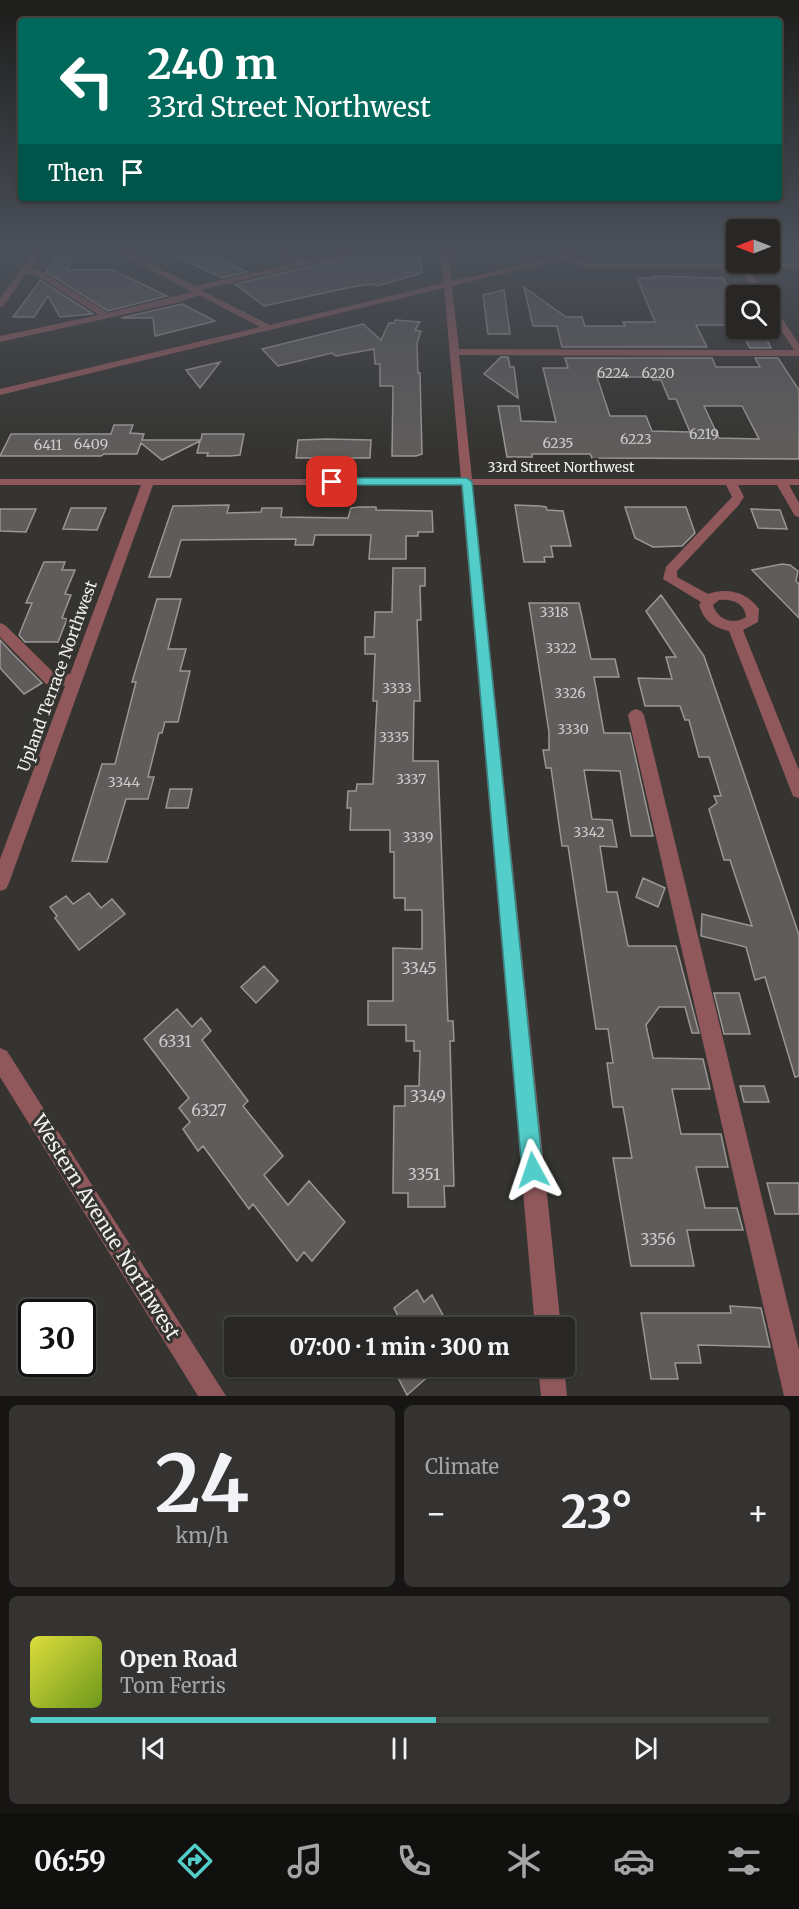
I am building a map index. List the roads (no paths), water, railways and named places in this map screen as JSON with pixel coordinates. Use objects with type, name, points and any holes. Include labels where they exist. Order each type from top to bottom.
[{"type":"street","points":[[0,339],[97,318]]},
{"type":"street","points":[[250,318],[269,328]]},
{"type":"street","points":[[0,392],[310,318]]},
{"type":"street","points":[[451,318],[547,1317]]},
{"type":"street","points":[[780,323],[799,352]]},
{"type":"street","points":[[455,352],[799,352]]},
{"type":"street","name":"33rd Street Northwest","points":[[0,482],[799,482]]},
{"type":"street","name":"Upland Terrace Northwest","points":[[0,883],[148,482]]},
{"type":"street","points":[[708,600],[670,579],[671,570],[732,506],[738,497],[730,482]]},
{"type":"street","points":[[781,482],[799,513]]},
{"type":"street","points":[[727,595],[748,604],[754,614],[753,619],[743,626],[735,627],[714,619],[707,610],[708,600],[727,595]]},
{"type":"street","points":[[735,627],[799,791]]},
{"type":"street","points":[[0,628],[51,680],[75,680]]},
{"type":"street","points":[[636,715],[797,1396]]},
{"type":"street","name":"Western Avenue Northwest","points":[[0,1058],[207,1393]]},
{"type":"street","points":[[552,1377],[554,1396]]}]
